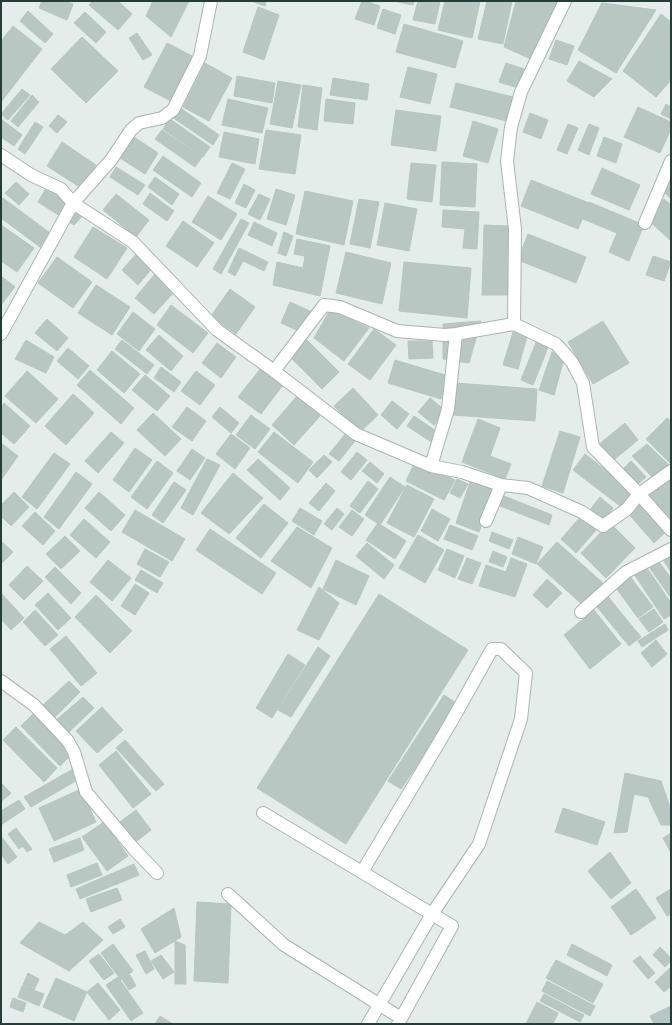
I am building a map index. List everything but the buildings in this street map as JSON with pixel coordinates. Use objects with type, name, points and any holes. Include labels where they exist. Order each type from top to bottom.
[{"type":"street","points":[[1,334],[73,203],[111,160],[131,130],[139,123],[162,118],[173,110],[200,56],[211,1]]},
{"type":"street","points":[[514,324],[515,230],[507,161],[511,126],[521,92],[565,1]]},
{"type":"street","points":[[1,155],[31,175],[61,189],[73,203],[132,242],[217,330],[274,371],[356,434],[431,466],[462,472],[501,485],[528,488],[582,512],[603,526],[627,509],[639,494],[671,471]]},
{"type":"street","points":[[645,223],[671,161]]},
{"type":"street","points":[[274,371],[324,305],[340,307],[397,331],[445,335],[514,324],[556,344],[572,362],[583,383],[593,447],[639,494],[671,530]]},
{"type":"street","points":[[431,466],[448,409],[456,334]]},
{"type":"street","points":[[486,521],[501,485]]},
{"type":"street","points":[[581,612],[626,572],[671,549]]},
{"type":"street","points":[[362,872],[450,724],[492,649],[501,649],[526,673],[521,719],[479,844],[432,914],[368,1024]]},
{"type":"street","points":[[1,681],[34,705],[68,742],[74,752],[86,792],[134,849],[158,873]]},
{"type":"street","points":[[228,894],[284,946],[379,1004],[399,1021],[452,926],[263,814]]}]
